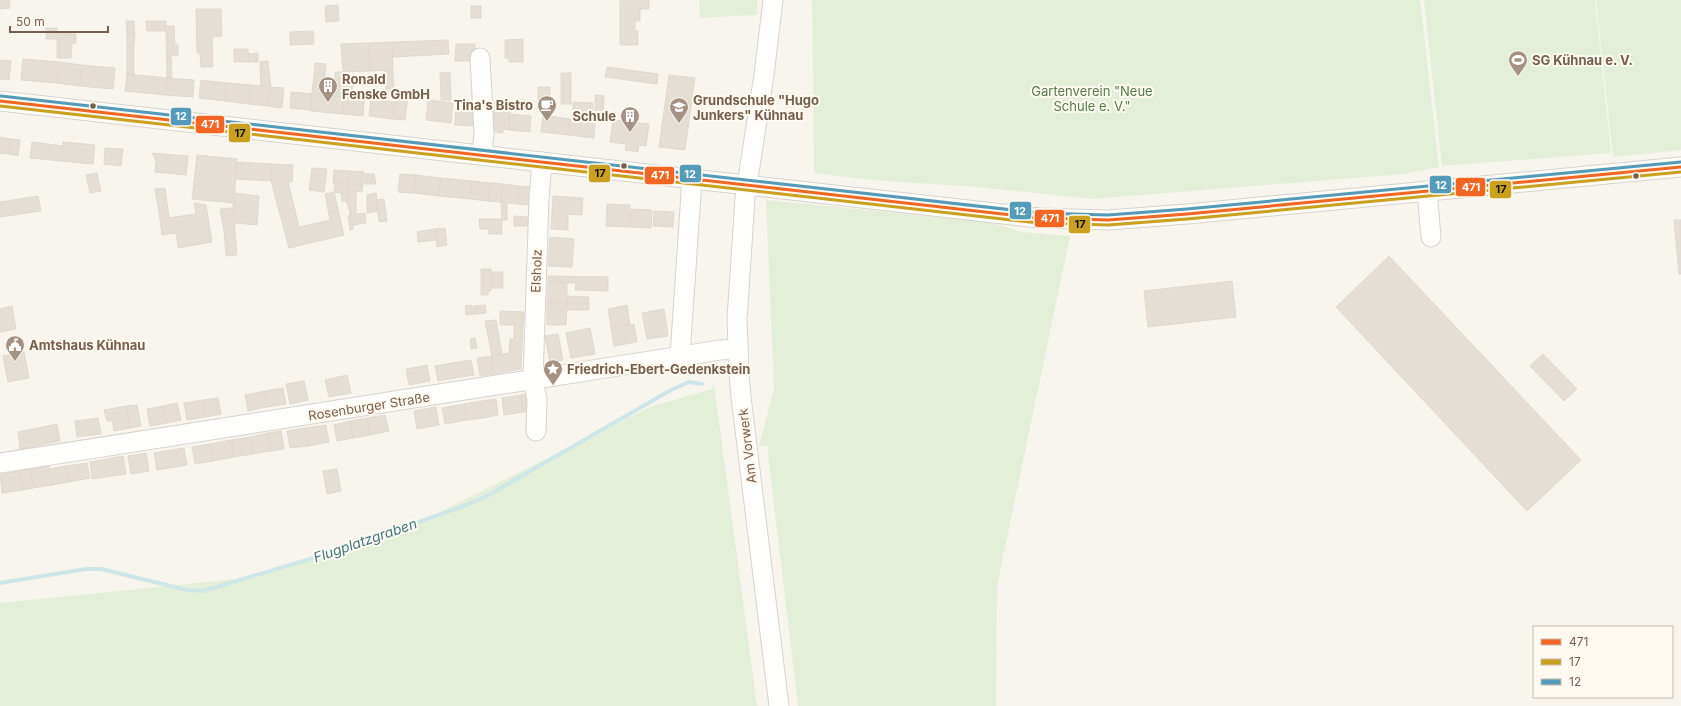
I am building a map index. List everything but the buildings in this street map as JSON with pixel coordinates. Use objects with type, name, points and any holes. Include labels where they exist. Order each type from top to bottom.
[{"type":"street","name":"Am Vorwerk","points":[[773,0],[764,75],[747,185],[738,291],[738,349],[743,411],[779,706]]},
{"type":"street","points":[[480,58],[484,133],[482,155]]},
{"type":"street","points":[[0,102],[1023,216],[1094,220],[1187,214],[1681,167]]},
{"type":"street","name":"Elsholz","points":[[536,430],[537,400],[533,380],[539,198],[542,162]]},
{"type":"street","points":[[680,356],[692,179]]},
{"type":"street","points":[[1427,191],[1431,237]]},
{"type":"street","name":"Rosenburger Straße","points":[[0,463],[680,356],[738,349]]},
{"type":"green space","points":[[699,0],[757,0],[757,15],[700,18]]},
{"type":"green space","name":"Gartenverein \"Neue Schule e. V.\"","points":[[812,0],[1420,0],[1439,167],[1404,174],[1093,199],[976,187],[872,180],[814,173]]},
{"type":"green space","name":"SG Kühnau e. V.","points":[[1424,0],[1595,0],[1611,153],[1442,166]]},
{"type":"green space","points":[[1596,0],[1681,0],[1681,150],[1613,157]]},
{"type":"green space","points":[[766,200],[988,222],[1022,232],[1070,236],[997,586],[996,706],[798,706],[767,446],[759,446],[774,389]]},
{"type":"green space","points":[[714,384],[757,706],[0,706],[0,603],[256,577],[426,519],[650,407],[712,389]]},
{"type":"waterway","name":"Flugplatzgraben","points":[[0,583],[86,569],[101,569],[187,590],[203,591],[330,553],[467,505],[487,496],[671,390],[689,382],[702,384]]},
{"type":"transit line","name":"12","points":[[1,96],[1039,213],[1108,215],[1187,209],[1681,162]]},
{"type":"transit line","name":"471","points":[[0,101],[1039,218],[1108,220],[1187,214],[1681,167]]},
{"type":"transit line","name":"17","points":[[0,106],[1039,223],[1108,225],[1187,219],[1681,172]]},
{"type":"place","name":"SG Kühnau e. V.","points":[[1518,77]]},
{"type":"place","name":"Ronald Fenske GmbH","points":[[328,103]]},
{"type":"place","name":"Tina's Bistro","points":[[547,122]]},
{"type":"place","name":"Grundschule \"Hugo Junkers\" Kühnau","points":[[679,124]]},
{"type":"place","name":"Schule","points":[[630,133]]},
{"type":"place","name":"Amtshaus Kühnau","points":[[15,362]]},
{"type":"place","name":"Friedrich-Ebert-Gedenkstein","points":[[553,386]]}]
